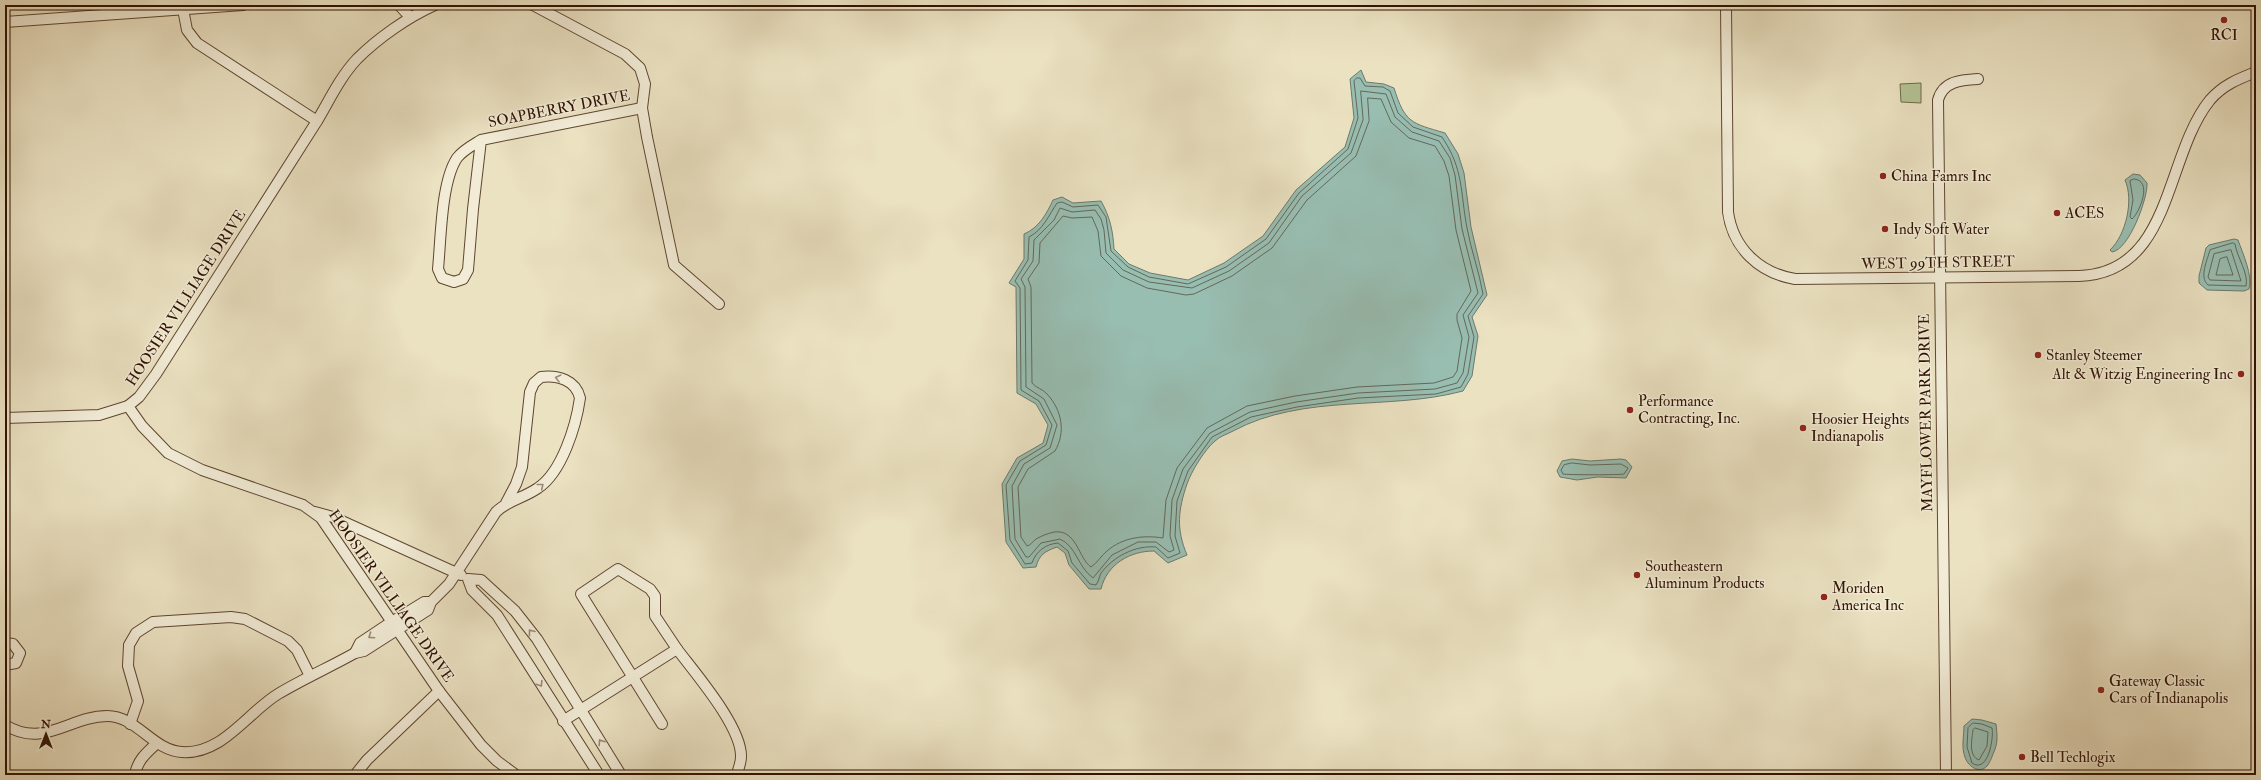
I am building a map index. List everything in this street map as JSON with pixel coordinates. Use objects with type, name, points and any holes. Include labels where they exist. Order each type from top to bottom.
[{"type":"street","points":[[5,22],[243,5]]},
{"type":"street","points":[[399,5],[410,17]]},
{"type":"street","name":"HOOSIER VILLIAGE DRIVE","points":[[435,5],[410,17],[357,60],[339,83],[317,121],[156,374],[139,397],[128,406],[142,426],[168,453],[202,470],[291,501],[311,511],[328,528],[438,692],[481,745],[497,761],[516,775]]},
{"type":"street","points":[[533,5],[633,61],[644,76],[645,91],[642,108],[674,265],[719,304]]},
{"type":"street","name":"WEST 99TH STREET","points":[[1726,5],[1728,212],[1733,232],[1746,254],[1756,264],[1774,274],[1795,279],[2087,276],[2113,269],[2128,261],[2140,249],[2153,229],[2192,132],[2210,100],[2226,86],[2256,72]]},
{"type":"street","points":[[183,9],[187,30],[197,43],[317,121]]},
{"type":"street","name":"MAYFLOWER PARK DRIVE","points":[[1946,775],[1938,100],[1943,89],[1953,83],[1978,79]]},
{"type":"street","name":"SOAPBERRY DRIVE","points":[[481,140],[468,270],[463,278],[454,282],[442,278],[438,269],[448,176],[458,157],[468,148],[481,140],[642,108]]},
{"type":"street","points":[[5,725],[16,731],[34,734],[59,730],[100,717],[115,717],[130,724],[156,744],[181,752],[195,752],[210,747],[271,699],[310,676],[355,653],[364,651],[393,627],[428,610],[431,602],[449,584],[492,516],[506,503],[516,484],[522,467],[532,387],[541,377],[562,379],[575,386],[580,398],[563,455],[552,474],[539,487],[512,502],[506,503]]},
{"type":"street","points":[[5,418],[99,415],[128,406]]},
{"type":"street","points":[[311,511],[333,517],[456,571],[468,579],[481,580],[515,611],[536,639],[621,775]]},
{"type":"street","points":[[662,724],[581,594],[618,569],[650,590],[655,596],[655,616],[677,649],[720,706],[737,740],[741,756],[737,775]]},
{"type":"street","points":[[468,579],[472,590],[497,615],[563,721],[599,775]]},
{"type":"street","points":[[130,724],[138,701],[128,666],[129,645],[136,633],[153,622],[231,617],[245,620],[288,641],[297,650],[310,676]]},
{"type":"street","points":[[5,643],[13,644],[20,653],[16,663],[5,665]]},
{"type":"street","points":[[563,721],[677,649]]},
{"type":"street","points":[[355,775],[367,760],[438,692]]},
{"type":"street","points":[[135,775],[136,768],[142,758],[156,744]]},
{"type":"green space","points":[[1921,83],[1921,103],[1901,102],[1900,84]]},
{"type":"water","points":[[1361,70],[1366,82],[1384,84],[1394,88],[1398,100],[1406,115],[1417,124],[1445,133],[1458,154],[1464,173],[1471,227],[1487,295],[1472,317],[1478,336],[1472,376],[1463,391],[1435,397],[1317,407],[1260,419],[1217,439],[1203,455],[1192,473],[1184,493],[1180,511],[1181,537],[1187,555],[1168,563],[1154,551],[1136,553],[1128,556],[1114,566],[1108,573],[1101,589],[1089,589],[1069,565],[1065,553],[1057,547],[1043,554],[1036,567],[1023,568],[1006,542],[1002,484],[1017,458],[1043,443],[1048,425],[1036,404],[1017,393],[1016,287],[1009,283],[1024,259],[1024,234],[1038,224],[1053,200],[1062,197],[1073,203],[1101,201],[1107,213],[1110,224],[1114,249],[1129,264],[1150,273],[1188,280],[1224,263],[1263,236],[1296,190],[1345,147],[1354,118],[1350,79]]},
{"type":"water","points":[[2133,174],[2140,175],[2147,183],[2144,200],[2141,211],[2131,233],[2118,249],[2112,252],[2110,250],[2116,244],[2127,217],[2129,197],[2125,180]]},
{"type":"water","points":[[2234,239],[2238,240],[2247,265],[2250,278],[2249,289],[2244,291],[2207,290],[2199,283],[2199,276],[2206,248],[2209,245]]},
{"type":"water","points":[[1572,459],[1590,461],[1621,459],[1626,460],[1632,467],[1626,478],[1598,477],[1577,480],[1560,477],[1557,471],[1562,461]]},
{"type":"water","points":[[1972,719],[1996,724],[1996,746],[1988,765],[1984,769],[1980,770],[1974,768],[1968,763],[1963,749],[1964,726]]},
{"type":"place","name":"RCI","points":[[2224,20]]},
{"type":"place","name":"China Famrs Inc","points":[[1883,176]]},
{"type":"place","name":"ACES","points":[[2057,213]]},
{"type":"place","name":"Indy Soft Water","points":[[1885,229]]},
{"type":"place","name":"Stanley Steemer","points":[[2038,355]]},
{"type":"place","name":"Alt & Witzig Engineering Inc","points":[[2241,374]]},
{"type":"place","name":"Performance Contracting, Inc.","points":[[1630,410]]},
{"type":"place","name":"Hoosier Heights Indianapolis","points":[[1803,428]]},
{"type":"place","name":"Southeastern Aluminum Products","points":[[1637,575]]},
{"type":"place","name":"Moriden America Inc","points":[[1824,597]]},
{"type":"place","name":"Gateway Classic Cars of Indianapolis","points":[[2101,690]]},
{"type":"place","name":"Bell Techlogix","points":[[2022,757]]}]
